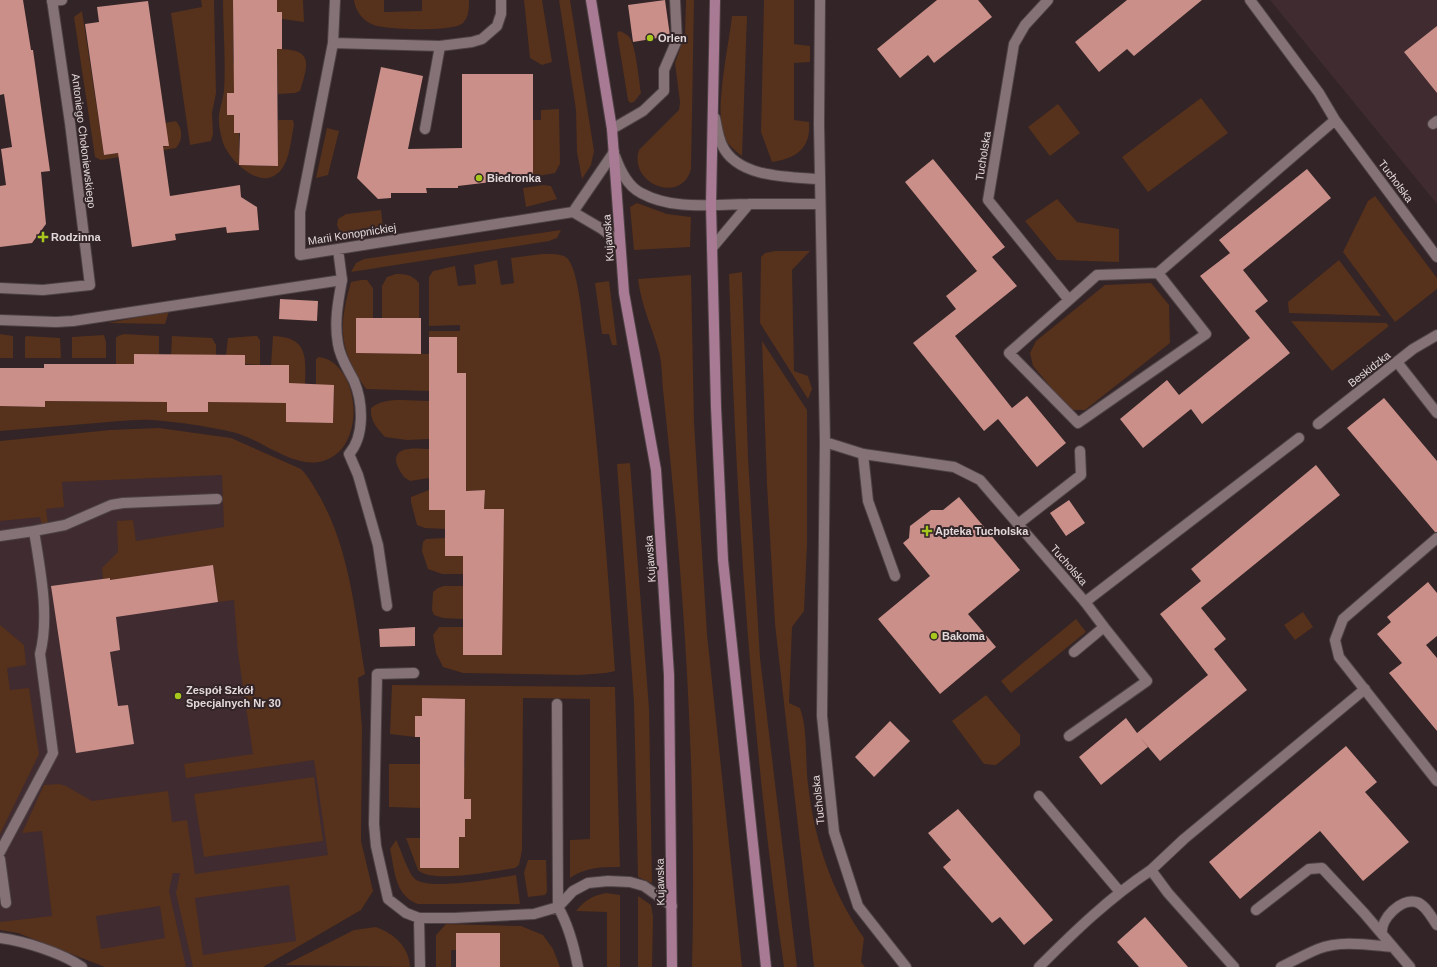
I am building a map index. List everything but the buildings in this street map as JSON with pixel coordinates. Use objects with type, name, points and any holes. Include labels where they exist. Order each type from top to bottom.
[{"type":"main road","name":"Kujawska","points":[[591,0],[612,129],[624,293],[656,470],[669,675],[672,967]]},
{"type":"main road","points":[[715,0],[711,205],[716,407],[723,560],[766,967]]},
{"type":"street","name":"Antoniego Chołoniewskiego","points":[[0,288],[43,290],[90,285],[55,0]]},
{"type":"street","name":"Marii Konopnickiej","points":[[335,0],[334,43],[300,212],[300,254],[573,212]]},
{"type":"street","points":[[334,43],[440,46],[472,42],[489,34],[500,20],[500,0]]},
{"type":"street","points":[[612,129],[643,111],[664,91],[664,70],[677,40],[675,0]]},
{"type":"street","name":"Tucholska","points":[[820,0],[819,178],[825,442],[822,716],[834,832],[858,906],[906,967]]},
{"type":"street","name":"Tucholska","points":[[1048,0],[1025,25],[1014,44],[988,200],[1069,300]]},
{"type":"street","name":"Tucholska","points":[[1250,0],[1319,92],[1335,120],[1437,256]]},
{"type":"street","points":[[425,129],[440,46]]},
{"type":"street","points":[[713,104],[721,145],[726,153],[735,160],[767,175],[819,178]]},
{"type":"street","points":[[1158,273],[1206,334],[1078,423],[1009,353],[1097,275],[1158,273],[1335,120]]},
{"type":"street","points":[[614,152],[573,212],[602,229],[620,243]]},
{"type":"street","name":"Kujawska","points":[[614,152],[626,178],[640,193],[660,201],[687,205],[711,205]]},
{"type":"street","points":[[712,248],[749,204]]},
{"type":"street","points":[[711,205],[820,204]]},
{"type":"street","points":[[338,249],[342,280],[336,316],[338,344],[341,356],[354,382],[359,397],[360,413],[359,434],[354,449],[348,454],[358,475],[378,545],[388,606]]},
{"type":"street","points":[[0,320],[56,322],[342,280]]},
{"type":"street","name":"Beskidzka","points":[[1318,424],[1413,349],[1437,335]]},
{"type":"street","points":[[1397,362],[1437,413]]},
{"type":"street","name":"Tucholska","points":[[825,442],[863,454],[954,468],[980,480],[1085,602],[1299,438]]},
{"type":"street","points":[[1018,524],[1081,475],[1080,451]]},
{"type":"street","points":[[863,454],[868,501],[896,576]]},
{"type":"street","points":[[0,536],[65,525],[117,504],[217,499]]},
{"type":"street","points":[[0,852],[53,754],[40,654],[44,639],[42,583],[34,531]]},
{"type":"street","points":[[1437,538],[1343,620],[1335,640],[1339,657],[1437,781]]},
{"type":"street","points":[[1069,736],[1147,681],[1085,602]]},
{"type":"street","points":[[1074,652],[1104,627]]},
{"type":"street","points":[[414,673],[377,674],[374,824],[376,846],[388,899],[406,913],[419,918],[454,918],[527,914],[558,907],[573,891],[588,883],[608,881],[630,882],[644,886],[672,906]]},
{"type":"street","points":[[1039,967],[1094,913],[1151,870],[1184,839],[1365,689]]},
{"type":"street","points":[[557,704],[558,907],[568,928],[578,967]]},
{"type":"street","points":[[1039,796],[1120,892]]},
{"type":"street","points":[[0,859],[6,903]]},
{"type":"street","points":[[1256,910],[1309,869],[1322,868],[1410,967]]},
{"type":"street","points":[[1151,870],[1168,893],[1234,967]]},
{"type":"street","points":[[1382,934],[1381,926],[1386,918],[1400,906],[1408,903],[1416,902],[1423,906],[1437,925]]},
{"type":"street","points":[[419,918],[420,967]]},
{"type":"street","points":[[0,938],[21,941],[65,958],[82,967]]},
{"type":"street","points":[[1281,967],[1319,948],[1337,945],[1362,944],[1393,947]]},
{"type":"shaded area","points":[[201,0],[214,0],[216,93],[212,113],[213,134],[211,141],[190,145],[171,13],[202,7]]},
{"type":"shaded area","points":[[223,0],[233,0],[233,60],[239,93],[227,94],[227,115],[234,115],[234,133],[239,133],[239,165],[278,166],[278,120],[293,120],[294,125],[290,148],[285,164],[275,175],[268,178],[261,178],[239,166],[228,152],[221,136],[219,127],[219,112],[225,80]]},
{"type":"shaded area","points":[[277,0],[303,0],[304,22],[282,19],[282,12],[277,12]]},
{"type":"shaded area","points":[[354,0],[384,0],[384,12],[422,11],[422,0],[469,0],[469,6],[468,15],[465,21],[457,26],[434,29],[406,29],[381,27],[370,24],[358,12]]},
{"type":"shaded area","points":[[524,0],[542,0],[552,62],[542,65],[530,58]]},
{"type":"shaded area","points":[[559,0],[570,0],[594,151],[591,165],[582,179],[577,152],[576,110]]},
{"type":"shaded area","points":[[686,0],[694,0],[691,169],[686,180],[678,186],[668,188],[658,186],[648,180],[641,172],[638,162],[639,150],[679,110],[680,102],[675,63],[685,35]]},
{"type":"shaded area","points":[[764,0],[794,0],[794,44],[810,46],[810,62],[794,63],[794,120],[809,122],[807,139],[800,151],[795,155],[772,162],[761,132]]},
{"type":"shaded area","points":[[1270,0],[1437,0],[1437,204]]},
{"type":"shaded area","points":[[82,11],[104,155],[168,146],[165,123],[176,121],[180,127],[181,138],[176,148],[101,160],[95,157],[74,17]]},
{"type":"shaded area","points":[[732,16],[747,16],[742,156],[727,142],[721,125],[721,95]]},
{"type":"shaded area","points":[[619,31],[625,33],[630,38],[637,64],[641,93],[634,102],[630,103],[628,100],[617,33]]},
{"type":"shaded area","points":[[277,49],[297,51],[305,59],[305,72],[300,91],[295,93],[278,94]]},
{"type":"shaded area","points":[[1201,98],[1228,133],[1148,192],[1122,157]]},
{"type":"shaded area","points":[[1058,104],[1080,133],[1050,156],[1028,127]]},
{"type":"shaded area","points":[[559,109],[560,164],[555,173],[533,177],[533,120],[541,120],[541,110]]},
{"type":"shaded area","points":[[327,128],[339,131],[328,175],[316,178]]},
{"type":"shaded area","points":[[544,185],[551,186],[557,199],[526,207],[523,188]]},
{"type":"shaded area","points":[[1375,196],[1437,278],[1437,289],[1395,322],[1343,252],[1368,201]]},
{"type":"shaded area","points":[[1057,199],[1077,222],[1119,229],[1119,262],[1057,260],[1025,221]]},
{"type":"shaded area","points":[[637,203],[667,214],[691,217],[690,247],[634,250],[630,207]]},
{"type":"shaded area","points":[[381,210],[383,227],[379,229],[350,233],[340,232],[337,225],[338,219],[346,214]]},
{"type":"shaded area","points":[[561,230],[557,238],[549,241],[351,272],[356,263],[364,259]]},
{"type":"shaded area","points":[[775,251],[810,251],[792,270],[794,371],[808,376],[812,389],[808,399],[760,323],[761,257],[765,253]]},
{"type":"shaded area","points":[[542,254],[560,255],[568,259],[575,275],[580,297],[599,463],[615,671],[579,675],[463,673],[443,667],[436,653],[433,635],[439,627],[463,627],[484,529],[504,529],[503,509],[484,509],[485,490],[466,491],[466,373],[457,373],[457,337],[429,337],[429,331],[460,331],[460,325],[429,326],[429,277],[433,271],[455,266],[458,286],[476,284],[474,265],[497,260],[501,285],[514,283],[511,258]]},
{"type":"shaded area","points":[[1339,260],[1381,316],[1289,313],[1288,302]]},
{"type":"shaded area","points":[[742,272],[748,457],[760,658],[797,967],[784,967],[762,794],[747,621],[736,448],[729,274]]},
{"type":"shaded area","points":[[396,274],[409,276],[414,278],[419,283],[419,318],[382,318],[382,286],[387,277]]},
{"type":"shaded area","points":[[691,275],[694,422],[707,634],[742,967],[692,967],[693,823],[691,750],[683,606],[661,361],[639,289],[638,279]]},
{"type":"shaded area","points":[[367,280],[373,288],[373,318],[356,319],[356,353],[429,354],[429,391],[366,389],[357,375],[346,350],[343,326],[344,312],[351,282]]},
{"type":"shaded area","points":[[609,281],[617,345],[612,345],[609,334],[602,334],[595,283]]},
{"type":"shaded area","points":[[1151,283],[1169,305],[1170,343],[1085,410],[1070,410],[1033,366],[1030,353],[1036,341],[1105,285]]},
{"type":"shaded area","points":[[169,311],[165,324],[108,323]]},
{"type":"shaded area","points":[[1291,321],[1386,323],[1389,326],[1332,371]]},
{"type":"shaded area","points":[[0,334],[13,336],[13,358],[0,358]]},
{"type":"shaded area","points":[[124,334],[159,336],[159,354],[134,354],[134,364],[116,364],[116,338]]},
{"type":"shaded area","points":[[104,335],[106,342],[106,358],[72,358],[72,337]]},
{"type":"shaded area","points":[[172,336],[212,338],[216,345],[216,355],[171,355]]},
{"type":"shaded area","points":[[257,336],[260,340],[260,365],[245,364],[245,355],[226,355],[228,338]]},
{"type":"shaded area","points":[[273,336],[293,340],[299,345],[305,357],[305,385],[289,385],[289,365],[271,365]]},
{"type":"shaded area","points":[[25,337],[60,338],[61,358],[25,358]]},
{"type":"shaded area","points":[[762,341],[807,410],[807,544],[804,611],[792,627],[789,703],[800,708],[803,717],[808,784],[815,825],[826,865],[834,884],[853,921],[864,938],[861,962],[865,967],[814,967],[775,624],[767,485]]},
{"type":"shaded area","points":[[319,357],[333,362],[343,373],[350,388],[353,405],[353,422],[348,438],[339,451],[326,460],[302,462],[278,453],[243,435],[202,426],[161,421],[131,420],[0,431],[0,406],[44,407],[45,401],[134,402],[167,391],[167,412],[208,412],[208,391],[286,403],[287,422],[333,423],[334,385],[316,385],[316,359]]},
{"type":"shaded area","points":[[398,400],[429,401],[429,439],[407,440],[385,437],[373,421],[371,408],[377,404]]},
{"type":"shaded area","points":[[159,428],[231,438],[301,469],[320,497],[330,518],[345,561],[365,674],[358,678],[362,728],[361,841],[373,891],[361,910],[263,967],[193,967],[176,893],[180,873],[173,873],[169,891],[186,967],[105,967],[18,933],[0,930],[0,922],[52,916],[42,831],[22,833],[44,785],[59,784],[66,786],[92,801],[168,791],[172,822],[187,820],[195,874],[328,855],[314,760],[186,778],[184,764],[253,754],[238,653],[234,600],[218,602],[213,565],[143,575],[111,582],[110,578],[103,579],[102,568],[118,552],[117,521],[133,520],[136,541],[224,527],[222,475],[62,482],[64,507],[46,509],[48,524],[42,525],[40,517],[0,521],[0,441],[110,430]],"holes":[[[289,885],[296,941],[203,955],[195,898]],[[160,906],[165,938],[101,949],[96,916]]]},
{"type":"shaded area","points":[[409,449],[429,449],[429,478],[410,481],[404,477],[396,462],[397,455],[404,450]]},
{"type":"shaded area","points":[[630,463],[649,708],[652,883],[638,877],[634,703],[617,464]]},
{"type":"shaded area","name":"Zespół Szkół Specjalnych Nr 30","points":[[228,469],[361,905],[250,967],[105,967],[18,933],[0,930],[0,470]]},
{"type":"shaded area","points":[[429,490],[429,509],[445,510],[445,529],[425,528],[417,525],[411,497]]},
{"type":"shaded area","points":[[445,538],[445,556],[463,556],[463,574],[442,574],[428,569],[422,551],[423,542],[426,539]]},
{"type":"shaded area","points":[[444,586],[463,586],[463,619],[443,618],[434,615],[432,610],[433,592]]},
{"type":"shaded area","points":[[1303,612],[1313,627],[1295,640],[1284,625]]},
{"type":"shaded area","points":[[1076,619],[1086,632],[1011,693],[1001,681]]},
{"type":"shaded area","points":[[0,625],[24,645],[26,665],[7,668],[10,690],[29,688],[39,754],[0,834]]},
{"type":"shaded area","points":[[392,685],[615,687],[620,867],[588,870],[576,874],[570,878],[570,840],[590,839],[590,699],[523,698],[522,850],[519,865],[515,868],[493,872],[450,876],[425,874],[418,870],[406,838],[420,838],[420,868],[459,868],[459,837],[465,819],[471,818],[471,799],[459,799],[465,764],[465,699],[422,698],[422,716],[415,716],[415,737],[390,734]]},
{"type":"shaded area","points":[[986,695],[1020,735],[1020,745],[996,765],[984,764],[952,721]]},
{"type":"shaded area","points":[[389,764],[420,764],[420,808],[389,807]]},
{"type":"shaded area","points":[[314,777],[323,841],[204,857],[194,794]]},
{"type":"shaded area","points":[[396,840],[410,872],[415,879],[434,884],[448,884],[516,875],[520,904],[418,904],[410,900],[404,895],[400,888],[395,873],[390,849]]},
{"type":"shaded area","points":[[528,860],[546,860],[547,892],[545,895],[528,897],[524,873]]},
{"type":"shaded area","points":[[606,893],[620,895],[620,967],[607,967],[607,912],[576,911],[589,899]]},
{"type":"shaded area","points":[[638,896],[651,905],[653,917],[652,967],[638,967]]},
{"type":"shaded area","points":[[446,924],[521,926],[543,935],[553,949],[560,967],[500,967],[500,933],[456,933],[456,950],[451,950],[451,967],[436,967],[436,935]]},
{"type":"shaded area","points":[[376,927],[389,933],[400,942],[407,953],[410,967],[285,965],[354,930]]},
{"type":"place","name":"Orlen","points":[[650,38]]},
{"type":"place","name":"Biedronka","points":[[479,178]]},
{"type":"place","name":"Rodzinna","points":[[43,237]]},
{"type":"place","name":"Apteka Tucholska","points":[[927,531]]},
{"type":"place","name":"Bakoma","points":[[934,636]]},
{"type":"place","name":"Zespół Szkół Specjalnych Nr 30","points":[[178,696]]}]
